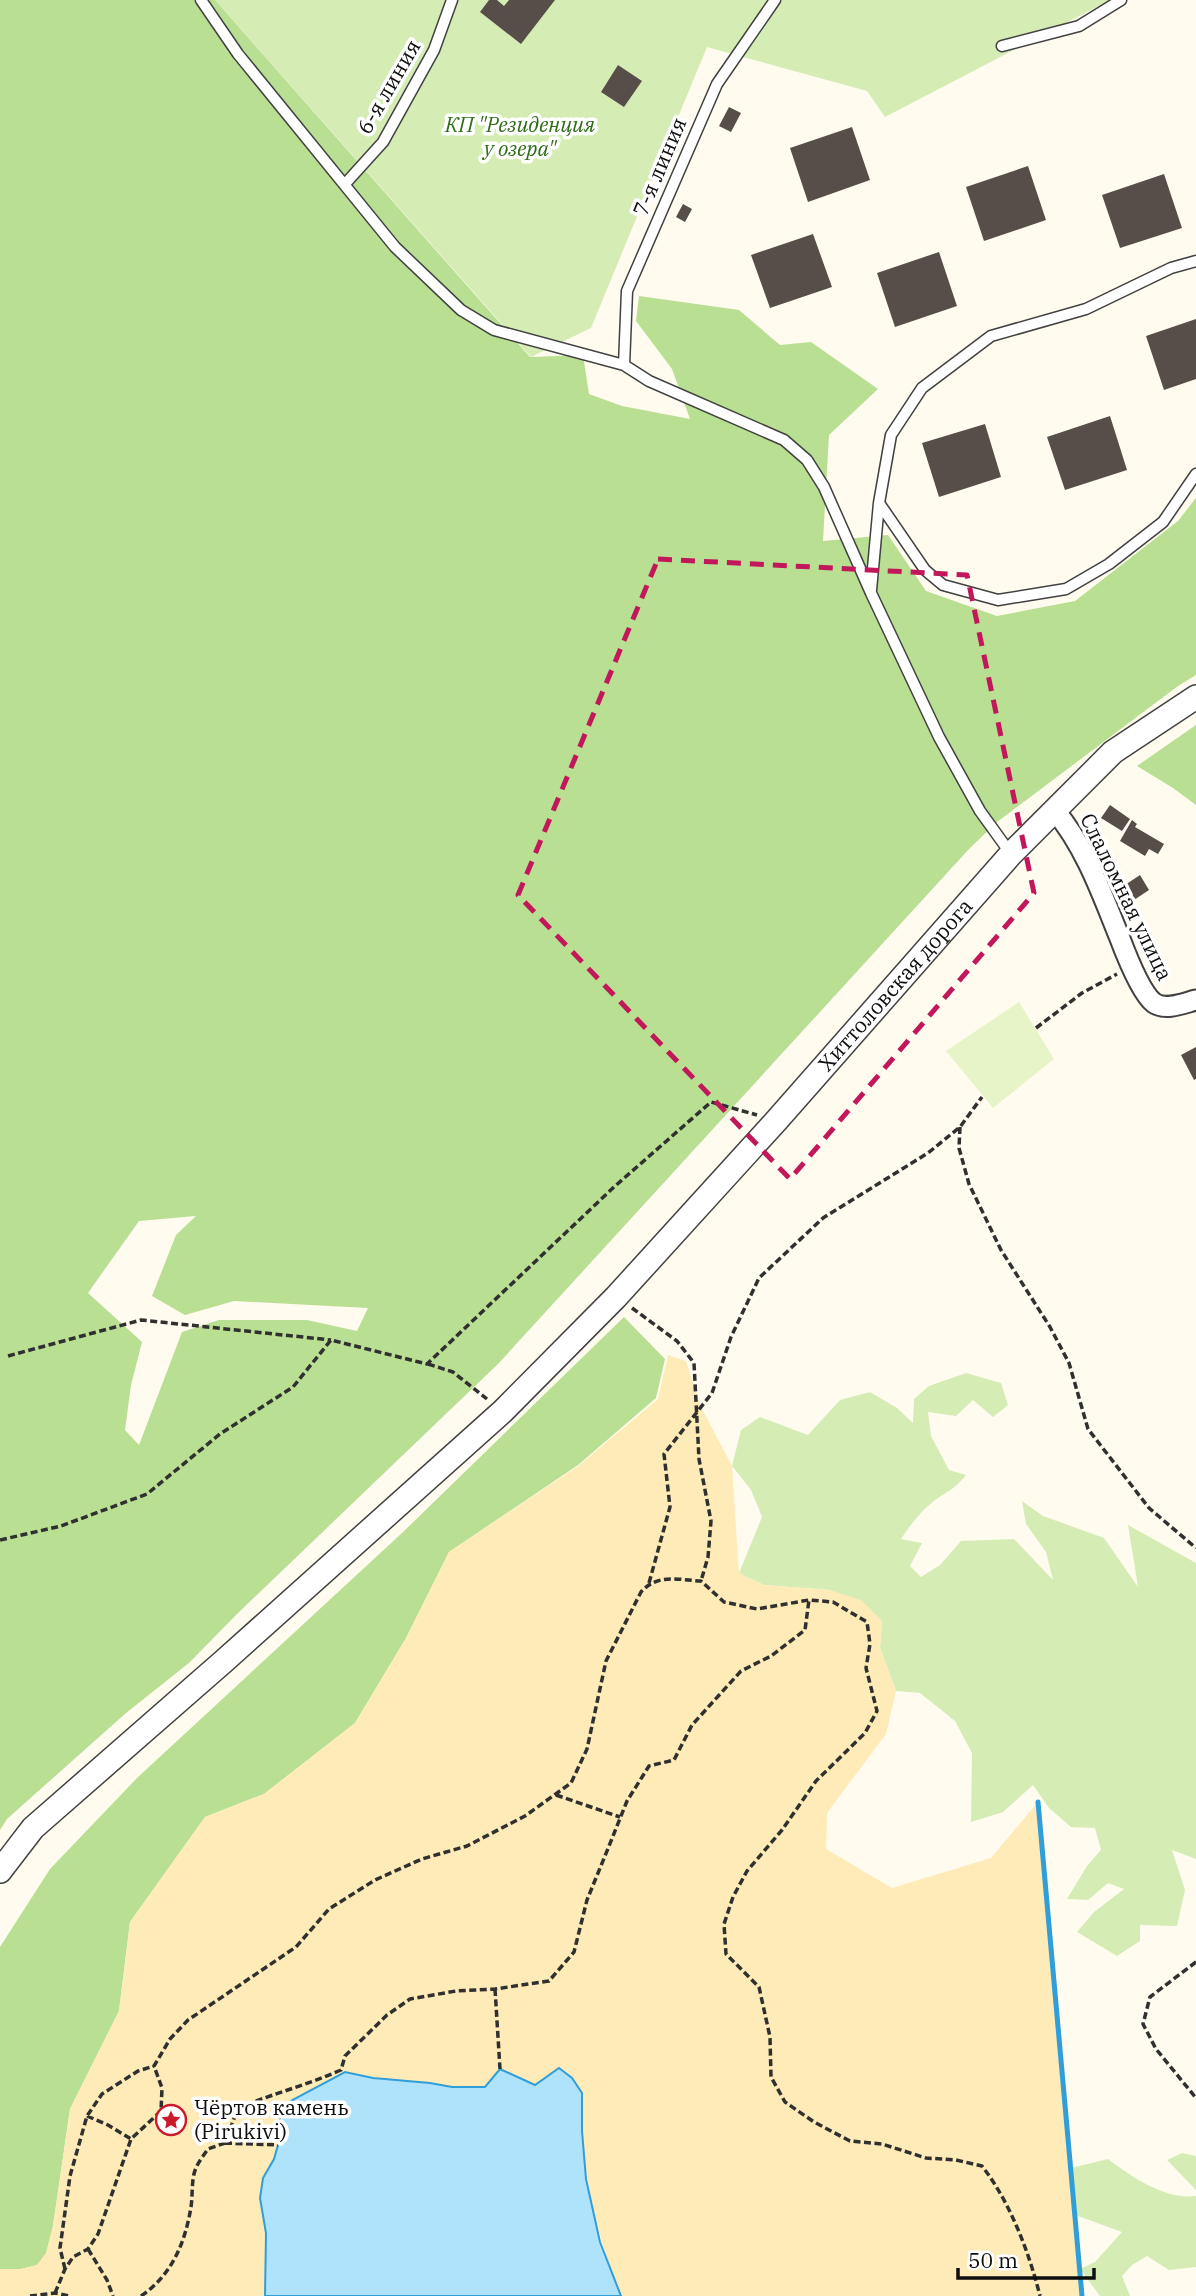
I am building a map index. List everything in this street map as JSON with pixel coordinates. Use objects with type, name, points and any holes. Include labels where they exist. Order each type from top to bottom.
[{"type":"street","name":"Хиттоловская дорога","points":[[0,1871],[33,1828],[503,1411],[616,1297],[777,1120],[1011,854],[1113,752],[1196,697]]},
{"type":"street","name":"Слаломная улица","points":[[1055,811],[1068,826],[1131,966],[1152,1002],[1162,1007],[1196,1000]]},
{"type":"lane","points":[[201,0],[238,54],[395,247],[461,310],[494,330],[624,365],[649,381],[784,440],[807,460],[824,487],[871,593],[951,758],[980,811],[1011,854]]},
{"type":"lane","name":"6-я линия","points":[[345,184],[383,142],[434,50],[452,0]]},
{"type":"lane","name":"7-я линия","points":[[624,365],[627,291],[717,83],[775,0]]},
{"type":"lane","points":[[1002,46],[1079,26],[1121,0]]},
{"type":"lane","points":[[871,593],[872,557],[891,435],[922,388],[991,336],[1086,309],[1171,268],[1196,261]]},
{"type":"lane","points":[[879,503],[925,570],[934,578],[943,585],[998,600],[1066,589],[1109,564],[1163,522],[1196,474]]},
{"type":"path","points":[[1036,1028],[1082,993],[1131,966]]},
{"type":"path","points":[[65,2269],[60,2248],[68,2188],[87,2116],[102,2094],[138,2071],[154,2066],[170,2039],[188,2020],[296,1947],[329,1909],[375,1880],[422,1859],[467,1846],[525,1816],[571,1783],[587,1749],[606,1661],[641,1592],[649,1583],[670,1507],[664,1454],[712,1393],[731,1337],[759,1278],[822,1218],[928,1153],[960,1127],[982,1097]]},
{"type":"path","points":[[427,1364],[614,1187],[711,1102],[777,1120]]},
{"type":"path","points":[[960,1127],[959,1148],[969,1184],[1002,1250],[1069,1363],[1088,1429],[1149,1508],[1196,1548]]},
{"type":"path","points":[[616,1297],[677,1341],[694,1363],[699,1459],[711,1521],[708,1557],[701,1581]]},
{"type":"path","points":[[8,1356],[141,1320],[331,1340],[453,1372],[503,1411]]},
{"type":"path","points":[[0,1539],[61,1526],[147,1494],[219,1434],[293,1387],[331,1340]]},
{"type":"path","points":[[649,1583],[660,1579],[701,1581],[724,1602],[757,1609],[809,1600],[833,1602],[867,1622],[870,1644],[866,1668],[877,1711],[865,1733],[816,1781],[782,1830],[747,1871],[724,1924],[726,1954],[759,1987],[770,2037],[771,2077],[785,2102],[814,2122],[850,2141],[882,2144],[926,2158],[982,2166],[999,2188],[1032,2263],[1040,2296]]},
{"type":"path","points":[[225,2143],[238,2108],[312,2083],[341,2070],[345,2056],[387,2015],[410,1999],[549,1981],[575,1952],[587,1900],[620,1817],[649,1766],[674,1760],[692,1725],[741,1671],[771,1656],[805,1630],[809,1600]]},
{"type":"path","points":[[555,1794],[620,1817]]},
{"type":"path","points":[[1196,1962],[1150,1997],[1143,2024],[1156,2049],[1196,2098]]},
{"type":"path","points":[[495,1989],[500,2069]]},
{"type":"path","points":[[55,2293],[73,2257],[88,2249],[99,2234],[131,2139],[161,2110],[162,2088],[154,2066]]},
{"type":"path","points":[[87,2116],[131,2139]]},
{"type":"path","points":[[141,2296],[156,2285],[171,2268],[184,2238],[195,2169],[208,2149],[225,2143],[278,2145]]},
{"type":"path","points":[[88,2249],[107,2280],[113,2296]]},
{"type":"path","points":[[30,2296],[55,2293],[70,2296]]},
{"type":"highlighted area","points":[[658,559],[967,575],[1034,893],[790,1179],[518,895]]},
{"type":"green space","points":[[0,0],[215,0],[530,357],[583,355],[589,394],[622,406],[690,419],[672,369],[636,321],[639,296],[739,310],[780,345],[811,342],[878,389],[829,435],[823,541],[888,535],[926,591],[997,616],[1075,601],[1178,521],[1196,498],[1196,675],[997,822],[969,849],[498,1364],[189,1663],[126,1713],[7,1819],[0,1830]],"holes":[[[196,1216],[176,1235],[152,1296],[185,1315],[234,1301],[368,1308],[357,1331],[307,1320],[219,1320],[182,1332],[139,1445],[125,1430],[131,1385],[142,1342],[88,1293],[139,1221]]]},
{"type":"green space","name":"КП \"Резиденция у озера\"","points":[[215,0],[1110,0],[885,117],[867,91],[707,47],[591,328],[531,357]]},
{"type":"green space","points":[[1196,725],[1196,805],[1137,766]]},
{"type":"green space","points":[[1019,1002],[1054,1059],[993,1108],[946,1051]]},
{"type":"green space","points":[[624,1317],[665,1359],[656,1398],[578,1465],[449,1552],[406,1638],[355,1723],[264,1794],[205,1817],[130,1922],[119,2011],[70,2109],[53,2226],[46,2254],[37,2265],[21,2269],[0,2269],[0,1947],[50,1869],[138,1777],[402,1533]]},
{"type":"green space","points":[[966,1373],[1001,1383],[1008,1405],[993,1417],[973,1400],[956,1416],[928,1412],[931,1436],[949,1470],[966,1475],[955,1487],[925,1509],[901,1539],[922,1543],[910,1566],[921,1577],[940,1565],[961,1541],[1014,1539],[1053,1580],[1046,1552],[1026,1524],[1022,1501],[1043,1516],[1104,1538],[1138,1587],[1128,1525],[1196,1563],[1196,1859],[1172,1850],[1185,1890],[1177,1926],[1140,1925],[1140,1941],[1117,1956],[1077,1932],[1094,1912],[1124,1889],[1108,1883],[1088,1900],[1067,1899],[1087,1866],[1101,1850],[1095,1828],[1071,1827],[1049,1808],[1033,1785],[1003,1812],[971,1822],[972,1753],[955,1721],[920,1693],[896,1691],[880,1648],[882,1621],[830,1590],[764,1585],[739,1573],[762,1517],[751,1490],[732,1466],[741,1430],[760,1417],[808,1435],[840,1400],[870,1392],[897,1408],[913,1423],[914,1399],[929,1386]]},
{"type":"green space","points":[[1182,2153],[1196,2156],[1196,2190],[1167,2160]]},
{"type":"green space","points":[[1108,2159],[1149,2186],[1173,2194],[1196,2196],[1196,2267],[1169,2270],[1147,2256],[1132,2265],[1122,2276],[1130,2296],[1100,2296],[1080,2269],[1095,2262],[1122,2232],[1075,2215],[1071,2168]]},
{"type":"sand","points":[[668,1355],[686,1361],[701,1407],[732,1466],[739,1573],[764,1585],[830,1590],[861,1600],[882,1621],[880,1648],[896,1691],[886,1734],[827,1813],[826,1849],[892,1888],[991,1858],[1038,1802],[1082,2296],[621,2296],[603,2244],[591,2196],[584,2147],[582,2093],[535,2085],[500,2069],[485,2087],[452,2087],[345,2072],[281,2106],[278,2145],[274,2159],[263,2178],[260,2198],[266,2233],[265,2296],[0,2296],[0,2269],[21,2269],[37,2265],[46,2253],[53,2226],[70,2109],[119,2011],[130,1922],[205,1817],[264,1794],[355,1723],[406,1638],[449,1552],[578,1466],[658,1399]]},
{"type":"water","points":[[559,2068],[572,2078],[582,2093],[586,2179],[600,2242],[621,2296],[265,2296],[266,2233],[260,2198],[263,2178],[274,2159],[278,2145],[281,2106],[345,2072],[452,2087],[485,2087],[500,2069],[535,2085]]},
{"type":"building","points":[[489,0],[497,0],[504,6],[509,0],[555,0],[521,44],[480,12]]},
{"type":"building","points":[[618,65],[642,81],[624,107],[601,92]]},
{"type":"building","points":[[729,107],[741,113],[731,132],[719,126]]},
{"type":"building","points":[[852,127],[870,180],[808,202],[790,148]]},
{"type":"building","points":[[1028,166],[1046,220],[984,241],[966,187]]},
{"type":"building","points":[[1164,174],[1182,228],[1120,248],[1102,195]]},
{"type":"building","points":[[683,204],[692,209],[685,222],[676,217]]},
{"type":"building","points":[[813,234],[832,287],[770,308],[751,255]]},
{"type":"building","points":[[939,252],[957,306],[895,327],[877,273]]},
{"type":"building","points":[[1196,319],[1196,379],[1164,390],[1146,336]]},
{"type":"building","points":[[1110,416],[1127,470],[1065,490],[1047,437]]},
{"type":"building","points":[[985,424],[1001,477],[939,497],[922,443]]},
{"type":"building","points":[[1110,805],[1130,819],[1122,831],[1101,818]]},
{"type":"building","points":[[1132,820],[1137,824],[1135,827],[1164,844],[1158,854],[1149,849],[1145,856],[1120,841]]},
{"type":"building","points":[[1140,875],[1149,890],[1122,908],[1113,893]]},
{"type":"building","points":[[1196,1047],[1196,1079],[1194,1080],[1181,1055]]},
{"type":"waterway","points":[[1038,1802],[1082,2296]]},
{"type":"place","name":"Чёртов камень (Pirukivi)","points":[[171,2120]]}]
